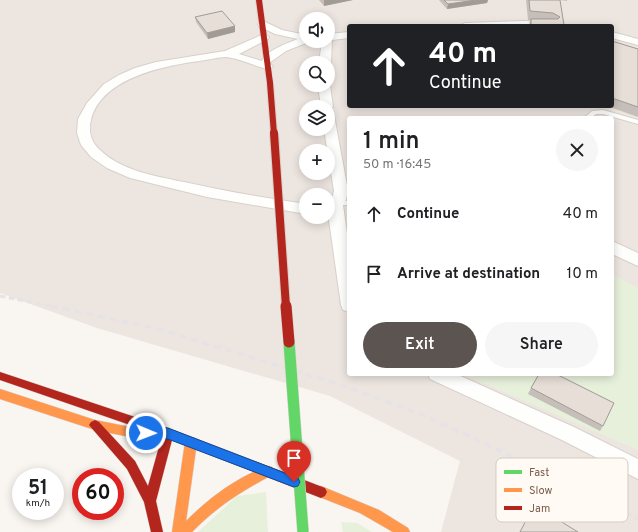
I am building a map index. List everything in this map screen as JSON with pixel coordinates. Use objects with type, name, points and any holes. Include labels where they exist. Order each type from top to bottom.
[{"type":"main road","points":[[259,0],[270,83],[303,532]]},
{"type":"main road","points":[[0,376],[191,442],[268,471],[372,512],[391,522],[404,532]]},
{"type":"main road","points":[[0,394],[95,425],[137,433],[168,434]]},
{"type":"main road","points":[[95,425],[131,464],[150,501],[156,532]]},
{"type":"main road","points":[[150,501],[168,434]]},
{"type":"main road","points":[[178,532],[191,442]]},
{"type":"main road","points":[[183,532],[205,510],[216,502],[233,490],[268,471]]},
{"type":"street","points":[[263,24],[279,32],[299,37]]},
{"type":"street","points":[[335,36],[347,35]]},
{"type":"street","points":[[614,36],[638,42]]},
{"type":"street","points":[[264,37],[239,50],[227,54],[148,68],[116,82],[102,92],[93,103],[85,115],[83,127],[86,141],[95,155],[112,165],[157,180],[247,200],[299,208]]},
{"type":"street","points":[[227,54],[267,63],[282,49],[299,42]]},
{"type":"street","points":[[332,136],[341,191],[338,200],[340,206],[347,283]]},
{"type":"street","points":[[614,248],[638,260]]},
{"type":"street","points":[[441,376],[569,434],[615,458]]},
{"type":"street","points":[[628,465],[638,470]]},
{"type":"lane","points":[[589,116],[594,112],[603,112],[638,122]]},
{"type":"shaded area","points":[[0,0],[638,0],[638,532],[441,532],[460,461],[330,396],[97,328],[0,293]]},
{"type":"green space","points":[[614,275],[638,288],[638,450],[467,376],[614,376]]},
{"type":"green space","points":[[266,492],[268,532],[198,532],[237,496]]},
{"type":"green space","points":[[341,522],[357,523],[372,532],[343,532]]},
{"type":"building","points":[[444,0],[476,0],[448,4]]},
{"type":"building","points":[[529,0],[560,0],[564,24],[531,24],[531,19],[558,19],[560,17],[553,13],[530,11]]},
{"type":"building","points":[[222,11],[235,26],[207,33],[195,17]]},
{"type":"building","points":[[614,42],[638,49],[638,107],[614,99]]},
{"type":"building","points":[[538,376],[560,376],[614,403],[603,426],[531,388]]},
{"type":"building","points":[[525,522],[562,522],[578,532],[520,532]]},
{"type":"railway","points":[[0,296],[52,306]]},
{"type":"railway","points":[[52,306],[155,328],[335,383],[421,414],[516,458]]},
{"type":"railway","points":[[628,513],[638,519]]},
{"type":"traffic: slow","points":[[0,394],[95,425],[125,431]]},
{"type":"traffic: slow","points":[[178,532],[191,442]]},
{"type":"traffic: slow","points":[[183,532],[205,510],[233,490],[268,471]]},
{"type":"traffic: slow","points":[[321,492],[353,504],[385,519],[404,532]]},
{"type":"traffic: jam","points":[[259,0],[270,83]]},
{"type":"traffic: jam","points":[[270,83],[289,342]]},
{"type":"traffic: jam","points":[[0,376],[168,433],[321,492]]},
{"type":"traffic: jam","points":[[95,425],[131,465],[150,501],[157,532]]},
{"type":"traffic: jam","points":[[150,501],[168,433]]},
{"type":"traffic: fast","points":[[289,342],[303,532]]},
{"type":"route","points":[[146,433],[168,434],[294,482]]}]
